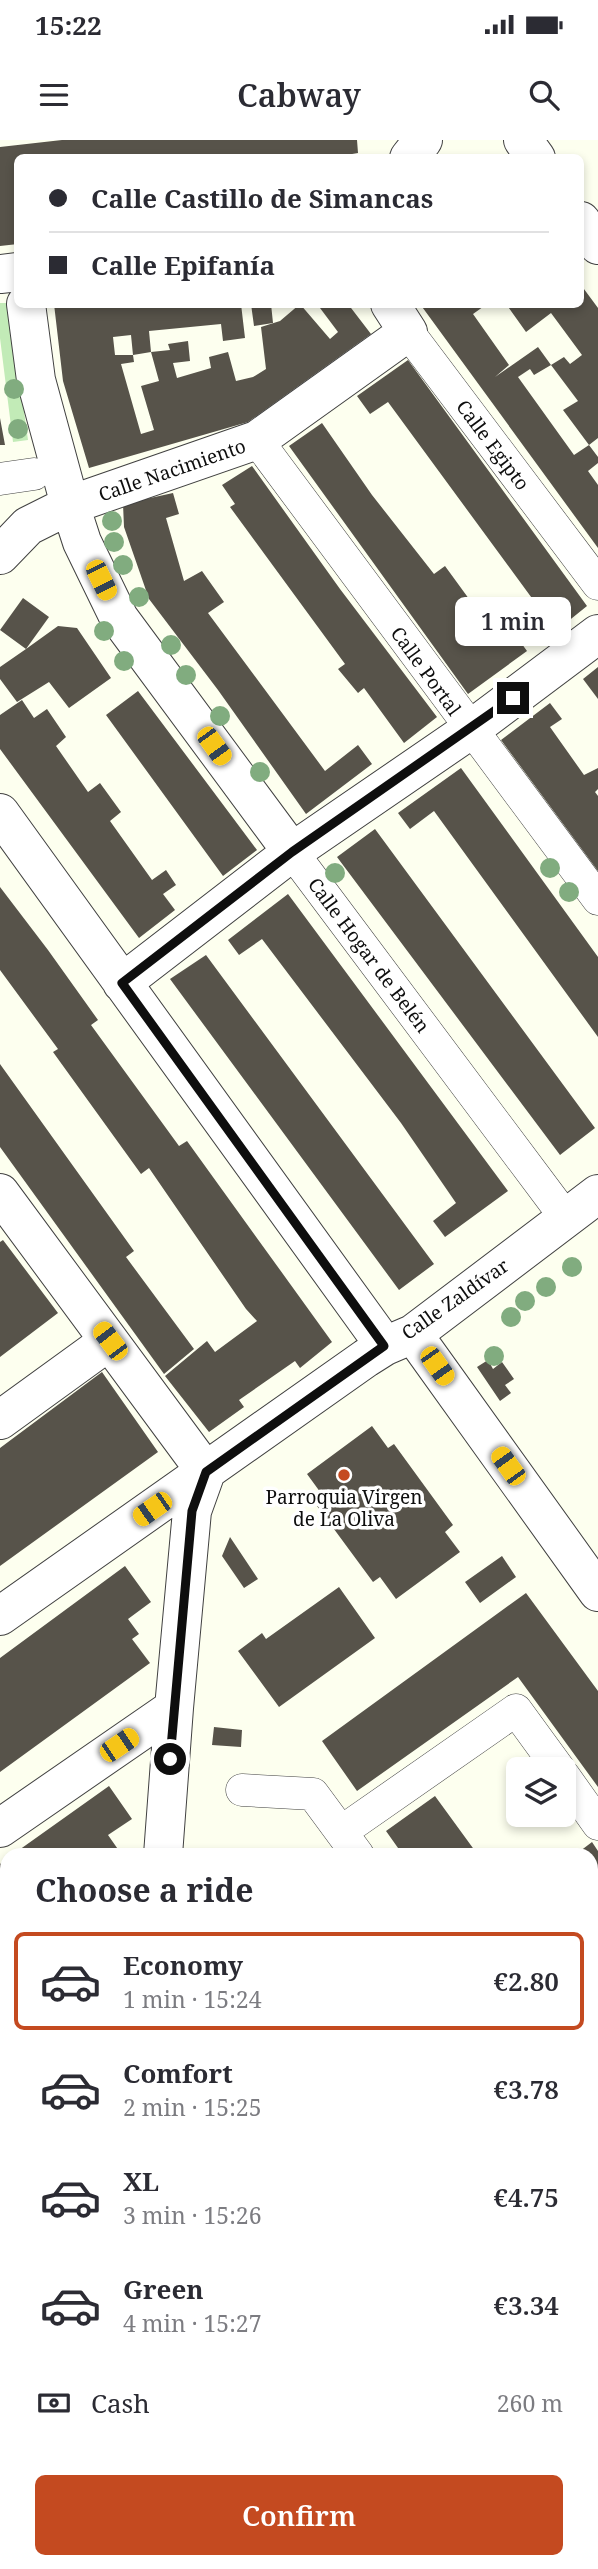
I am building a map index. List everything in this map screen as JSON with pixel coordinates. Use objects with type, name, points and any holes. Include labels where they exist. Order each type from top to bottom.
[{"type":"street","points":[[412,154],[423,140]]},
{"type":"street","points":[[584,225],[598,245]]},
{"type":"street","name":"Calle Hogar de Belén","points":[[27,308],[36,380],[70,506],[82,542],[119,618],[566,1218]]},
{"type":"street","name":"Calle Nacimiento","points":[[0,555],[28,526],[70,506],[257,440],[399,318]]},
{"type":"street","name":"Calle Egipto","points":[[399,318],[598,584]]},
{"type":"street","name":"Calle Portal","points":[[257,440],[598,900]]},
{"type":"street","points":[[0,479],[34,474]]},
{"type":"street","points":[[122,983],[292,852],[470,730],[598,634]]},
{"type":"street","points":[[0,813],[122,983],[598,1592]]},
{"type":"street","points":[[0,1193],[206,1472],[192,1511],[164,1848]]},
{"type":"street","name":"Calle Zaldívar","points":[[0,1616],[399,1340],[598,1194]]},
{"type":"street","points":[[0,1420],[110,1341]]},
{"type":"street","points":[[0,1828],[174,1708]]},
{"type":"street","points":[[242,1790],[313,1794],[350,1843],[516,1710],[550,1757]]},
{"type":"street","points":[[576,1793],[598,1824]]},
{"type":"green space","points":[[0,303],[9,303],[28,440],[13,442],[0,338]]},
{"type":"building","points":[[62,140],[357,140],[358,153],[14,154],[14,244],[0,246],[0,147]]},
{"type":"building","points":[[584,289],[598,308],[598,438],[589,445],[563,410],[578,401],[551,365],[564,357],[570,364],[582,355],[551,313],[526,332],[509,308],[584,308]]},
{"type":"building","points":[[54,308],[241,308],[245,338],[223,341],[221,324],[149,331],[151,352],[170,350],[168,344],[188,341],[190,361],[173,363],[177,378],[211,368],[209,357],[228,352],[236,381],[253,377],[266,369],[261,327],[280,321],[295,308],[303,308],[330,339],[338,332],[320,308],[351,308],[371,334],[248,422],[89,468],[63,381]],"holes":[[[131,335],[133,355],[115,355],[113,337]],[[151,352],[159,381],[141,386],[154,430],[141,434],[121,364],[134,362],[133,355]]]},
{"type":"building","points":[[252,308],[271,308],[273,323],[254,326]]},
{"type":"building","points":[[423,308],[481,308],[473,314],[509,365],[495,377],[538,347],[551,365],[534,375],[530,369],[518,377],[574,455],[589,445],[598,457],[598,463],[588,471],[598,485],[598,548]]},
{"type":"building","points":[[408,360],[587,606],[556,631],[388,402],[370,414],[357,396]]},
{"type":"building","points":[[0,418],[5,445],[0,445]]},
{"type":"building","points":[[322,423],[372,495],[434,574],[445,566],[488,625],[501,615],[527,651],[468,694],[289,446]]},
{"type":"building","points":[[252,466],[340,589],[437,717],[404,743],[364,688],[358,693],[338,669],[345,664],[230,507],[235,504],[222,485]]},
{"type":"building","points":[[173,493],[179,514],[166,518],[184,581],[202,571],[224,602],[208,613],[325,771],[358,745],[372,764],[306,814],[149,599],[124,527],[123,504]]},
{"type":"building","points":[[23,598],[49,617],[26,649],[0,630]]},
{"type":"building","points":[[58,626],[77,628],[111,678],[69,708],[49,682],[17,702],[0,679],[0,667]]},
{"type":"building","points":[[598,667],[598,699],[583,679]]},
{"type":"building","points":[[138,691],[257,850],[223,876],[106,715]]},
{"type":"building","points":[[22,700],[34,718],[47,709],[66,737],[56,746],[88,792],[100,783],[121,812],[110,821],[152,880],[166,870],[176,885],[163,894],[175,910],[139,938],[0,749],[0,715]]},
{"type":"building","points":[[550,703],[562,719],[550,727],[584,775],[598,768],[598,789],[595,792],[598,796],[598,871],[501,740]]},
{"type":"building","points":[[461,768],[598,957],[598,1037],[434,811],[410,829],[398,813]]},
{"type":"building","points":[[375,829],[595,1128],[560,1155],[337,857]]},
{"type":"building","points":[[0,887],[98,1020],[91,1025],[179,1146],[187,1141],[332,1342],[300,1368],[295,1361],[239,1400],[244,1407],[209,1432],[165,1376],[207,1341],[215,1352],[257,1321],[149,1168],[141,1174],[53,1052],[58,1049],[0,970]]},
{"type":"building","points":[[288,894],[508,1191],[445,1237],[433,1221],[456,1203],[401,1123],[262,939],[239,955],[228,940]]},
{"type":"building","points":[[206,955],[434,1264],[399,1290],[170,979]]},
{"type":"building","points":[[0,1064],[134,1251],[126,1257],[194,1349],[164,1374],[0,1147]]},
{"type":"building","points":[[3,1240],[58,1313],[0,1357],[0,1242]]},
{"type":"building","points":[[488,1360],[493,1369],[502,1362],[514,1379],[505,1385],[511,1393],[500,1401],[477,1367]]},
{"type":"building","points":[[102,1372],[158,1452],[0,1566],[0,1448]]},
{"type":"building","points":[[372,1426],[388,1448],[394,1444],[453,1525],[445,1532],[460,1552],[396,1599],[380,1577],[373,1582],[317,1506],[326,1500],[307,1474]]},
{"type":"building","points":[[230,1537],[258,1579],[244,1588],[222,1556]]},
{"type":"building","points":[[502,1556],[516,1577],[480,1603],[465,1582]]},
{"type":"building","points":[[125,1566],[151,1602],[128,1619],[139,1634],[132,1639],[150,1663],[0,1772],[0,1658]]},
{"type":"building","points":[[339,1587],[375,1638],[279,1707],[238,1651],[262,1633],[266,1639]]},
{"type":"building","points":[[526,1593],[598,1691],[598,1787],[518,1677],[357,1791],[322,1741]]},
{"type":"building","points":[[214,1727],[242,1730],[241,1747],[212,1745]]},
{"type":"building","points":[[109,1786],[132,1819],[108,1835],[117,1848],[22,1848]]},
{"type":"building","points":[[435,1796],[473,1848],[398,1848],[386,1831]]},
{"type":"building","points":[[592,1842],[596,1848],[584,1848]]},
{"type":"place","name":"Parroquia Virgen de La Oliva","points":[[344,1475]]},
{"type":"route","points":[[170,1759],[192,1511],[206,1472],[384,1346],[122,983],[292,852],[513,698]]}]
